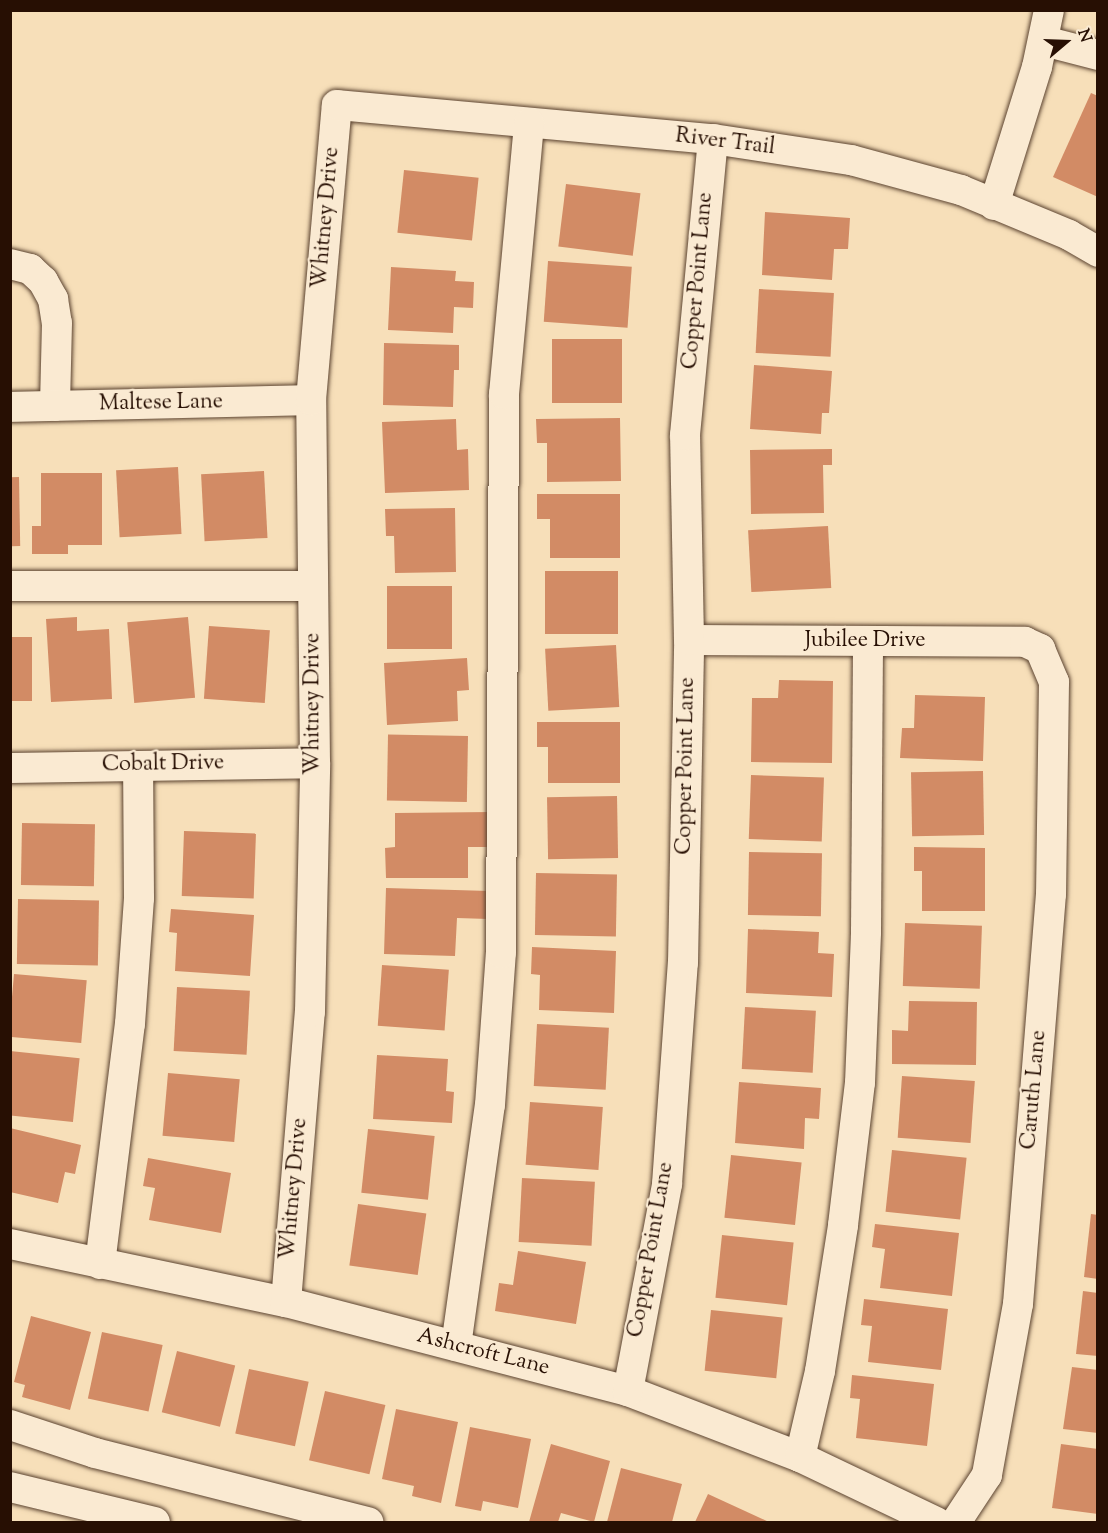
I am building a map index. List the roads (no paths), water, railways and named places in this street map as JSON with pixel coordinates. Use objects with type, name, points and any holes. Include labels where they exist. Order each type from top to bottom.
[{"type":"street","points":[[994,205],[1044,41],[1048,10]]},
{"type":"street","points":[[1044,41],[1098,55]]},
{"type":"street","name":"River Trail","points":[[337,105],[713,139],[851,160],[961,190],[1069,235],[1098,252]]},
{"type":"street","name":"Whitney Drive","points":[[286,1302],[310,1012],[315,763],[311,400],[337,105]]},
{"type":"street","points":[[456,1346],[490,1105],[501,953],[504,394],[529,123]]},
{"type":"street","name":"Copper Point Lane","points":[[628,1390],[667,1184],[683,963],[689,640],[685,435],[713,139]]},
{"type":"street","points":[[10,264],[30,269],[44,281],[53,299],[55,406]]},
{"type":"street","name":"Maltese Lane","points":[[10,407],[311,400]]},
{"type":"street","points":[[10,586],[313,586]]},
{"type":"street","name":"Jubilee Drive","points":[[689,640],[868,643],[1025,642],[1040,649]]},
{"type":"street","points":[[800,1457],[820,1371],[843,1225],[860,1083],[866,932],[868,643]]},
{"type":"street","name":"Caruth Lane","points":[[956,1522],[987,1475],[1018,1304],[1051,894],[1054,682],[1040,649]]},
{"type":"street","name":"Cobalt Drive","points":[[10,768],[315,763]]},
{"type":"street","points":[[100,1264],[131,1013],[139,898],[138,766]]},
{"type":"street","name":"Ashcroft Lane","points":[[11,1249],[100,1264],[286,1302],[628,1390],[800,1457],[888,1512],[936,1522]]},
{"type":"street","points":[[10,1425],[95,1453],[368,1522]]},
{"type":"street","points":[[10,1487],[155,1522]]}]
